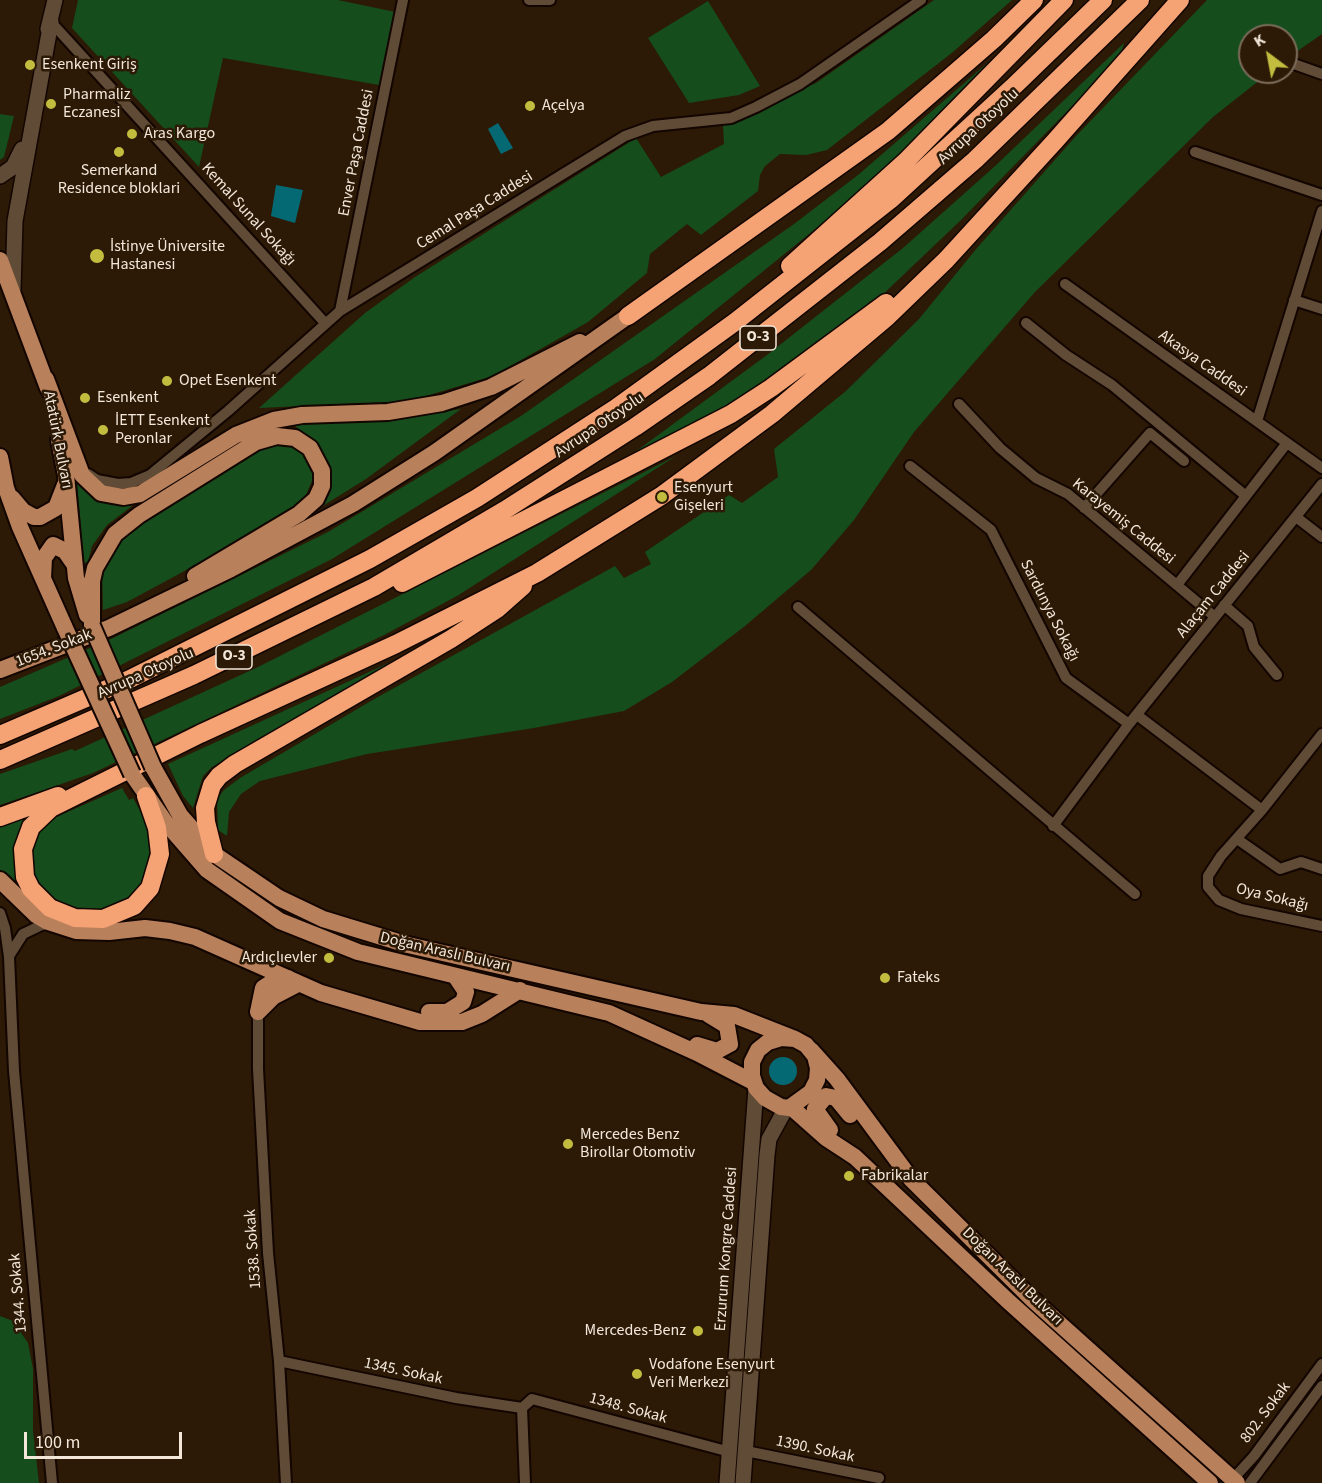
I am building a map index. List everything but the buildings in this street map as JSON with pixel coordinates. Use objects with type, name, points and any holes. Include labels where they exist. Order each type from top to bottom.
[{"type":"highway","points":[[628,316],[879,138],[1034,0]]},
{"type":"highway","points":[[735,322],[772,282],[905,162],[1064,0]]},
{"type":"highway","name":"Avrupa Otoyolu","points":[[0,735],[128,680],[370,559],[477,498],[642,391],[735,322],[890,200],[1012,88],[1102,0]]},
{"type":"highway","name":"Avrupa Otoyolu","points":[[0,760],[194,675],[327,611],[505,510],[709,376],[830,282],[925,203],[1052,87],[1140,0]]},
{"type":"highway","points":[[146,796],[157,828],[160,854],[155,877],[142,899],[120,914],[103,919],[75,918],[50,908],[31,890],[25,877],[23,849],[26,838],[40,817],[51,808],[112,776],[396,644],[537,573],[661,496],[772,414],[861,340],[946,260],[1150,36],[1179,0]]},
{"type":"highway","points":[[1150,36],[1192,0]]},
{"type":"highway","points":[[327,611],[418,576],[731,414],[829,347],[946,260]]},
{"type":"highway","points":[[214,854],[206,822],[206,808],[212,785],[219,776],[235,764],[477,623],[512,597],[537,573]]},
{"type":"highway","points":[[0,817],[112,776]]},
{"type":"main road","points":[[13,290],[13,242],[18,199],[55,0]]},
{"type":"main road","points":[[0,176],[13,167],[21,152],[51,21]]},
{"type":"main road","name":"Atatürk Bulvarı","points":[[0,260],[46,379],[72,470],[74,564],[79,594],[153,767]]},
{"type":"main road","points":[[6,488],[23,511],[34,517],[50,514],[60,502],[72,470],[102,493],[123,497],[140,494],[236,435],[274,420],[302,415],[388,412],[453,400],[514,376],[628,316]]},
{"type":"main road","points":[[109,628],[231,569],[353,504],[434,453],[628,316]]},
{"type":"main road","points":[[92,626],[92,581],[95,568],[115,534],[139,515],[256,442],[277,436],[295,438],[310,448],[320,465],[322,486],[316,499],[299,514],[109,628]]},
{"type":"main road","points":[[0,457],[6,488],[43,582]]},
{"type":"main road","points":[[43,582],[44,558],[53,545],[65,551],[74,564]]},
{"type":"main road","name":"Doğan Araslı Bulvarı","points":[[43,582],[132,774],[146,796],[207,870],[280,921],[358,952],[609,1013],[698,1053],[755,1085]]},
{"type":"main road","name":"1654. Sokak","points":[[0,670],[109,628]]},
{"type":"main road","name":"Doğan Araslı Bulvarı","points":[[153,767],[180,815],[214,854],[279,898],[323,919],[360,932],[701,1012],[734,1015],[795,1039]]},
{"type":"main road","points":[[0,880],[36,915],[48,922],[76,931],[145,928],[170,930],[195,937],[298,984],[374,1011],[420,1022],[462,1022],[482,1014],[520,990]]},
{"type":"main road","points":[[258,1012],[263,988],[280,977],[303,980],[396,1008],[438,1013],[460,1006],[466,992]]},
{"type":"main road","points":[[456,977],[482,1014]]},
{"type":"main road","points":[[258,1012],[273,997],[298,984]]},
{"type":"main road","points":[[609,1013],[646,1022],[711,1051],[725,1049],[731,1040],[727,1026],[701,1012]]},
{"type":"main road","points":[[775,1039],[795,1039],[811,1050],[818,1068],[817,1080],[806,1096],[788,1108],[765,1098],[755,1085],[752,1066],[758,1050],[775,1039]]},
{"type":"main road","name":"Doğan Araslı Bulvarı","points":[[811,1050],[837,1079],[898,1165],[1033,1300],[1235,1481]]},
{"type":"main road","name":"Erzurum Kongre Caddesi","points":[[727,1483],[755,1085]]},
{"type":"main road","points":[[855,1157],[817,1114],[817,1104],[826,1096],[836,1098],[875,1144],[898,1165]]},
{"type":"main road","name":"Doğan Araslı Bulvarı","points":[[788,1108],[855,1157],[1008,1301],[1210,1483]]},
{"type":"main road","name":"Erzurum Kongre Caddesi","points":[[743,1483],[767,1155],[769,1139],[788,1108]]},
{"type":"street","name":"Enver Paşa Caddesi","points":[[340,311],[403,0]]},
{"type":"street","points":[[530,0],[550,0]]},
{"type":"street","name":"Cemal Paşa Caddesi","points":[[72,470],[108,483],[131,483],[150,475],[228,411],[340,311],[625,136],[653,126],[731,118],[756,107],[800,84],[921,0]]},
{"type":"street","name":"Kemal Sunal Sokağı","points":[[51,21],[325,323]]},
{"type":"street","points":[[1298,65],[1322,74]]},
{"type":"street","points":[[1195,152],[1322,195]]},
{"type":"street","points":[[1257,421],[1294,300],[1317,243],[1322,211]]},
{"type":"street","name":"Akasya Caddesi","points":[[1065,284],[1322,468]]},
{"type":"street","points":[[1294,300],[1322,309]]},
{"type":"street","points":[[1026,323],[1066,355],[1112,385],[1246,496]]},
{"type":"street","name":"Karayemiş Caddesi","points":[[959,404],[1000,448],[1036,478],[1068,494],[1215,617]]},
{"type":"street","points":[[1084,508],[1150,433],[1184,461]]},
{"type":"street","points":[[1177,585],[1287,443]]},
{"type":"street","name":"Sardunya Sokağı","points":[[909,466],[991,530],[1066,678],[1133,719],[1262,810]]},
{"type":"street","name":"Alaçam Caddesi","points":[[1133,719],[1322,484]]},
{"type":"street","points":[[1296,517],[1322,537]]},
{"type":"street","points":[[1224,606],[1248,626],[1254,647],[1277,675]]},
{"type":"street","points":[[798,607],[1135,894]]},
{"type":"street","points":[[1053,826],[1133,719]]},
{"type":"street","name":"Oya Sokağı","points":[[1322,734],[1208,876],[1208,887],[1219,900],[1241,909],[1322,926]]},
{"type":"street","points":[[1237,839],[1280,869],[1301,862],[1322,869]]},
{"type":"street","name":"1344. Sokak","points":[[0,913],[5,928],[9,957],[14,1071],[52,1483]]},
{"type":"street","points":[[9,957],[23,934],[48,922]]},
{"type":"street","name":"1538. Sokak","points":[[258,1012],[258,1070],[267,1253],[279,1361],[286,1483]]},
{"type":"street","name":"1345. Sokak","points":[[279,1361],[456,1398],[522,1408]]},
{"type":"street","name":"802. Sokak","points":[[1235,1481],[1322,1364]]},
{"type":"street","name":"802. Sokak","points":[[1250,1483],[1322,1386]]},
{"type":"street","name":"1348. Sokak","points":[[522,1408],[532,1399],[730,1452]]},
{"type":"street","points":[[522,1408],[525,1483]]},
{"type":"street","name":"1390. Sokak","points":[[746,1451],[879,1478]]},
{"type":"green space","points":[[78,0],[338,0],[400,13],[385,86],[223,58],[199,167],[72,28]]},
{"type":"green space","points":[[934,0],[1012,0],[953,52],[827,150],[806,155],[780,154],[765,166],[760,175],[758,191],[701,235],[687,224],[650,254],[647,273],[588,322],[493,376],[409,401],[259,408],[365,313],[415,277],[636,138],[661,177],[724,144],[723,125],[816,83]]},
{"type":"green space","points":[[1207,0],[1322,0],[1322,34],[1298,51],[1298,24],[1238,24],[1238,84],[1255,84],[1213,117],[1035,292],[914,432],[854,520],[811,570],[745,626],[672,682],[624,711],[534,728],[367,754],[260,781],[241,794],[229,812],[227,836],[218,830],[217,799],[224,790],[240,778],[376,698],[615,566],[624,578],[651,564],[645,552],[729,495],[742,503],[778,477],[774,449],[846,391],[919,319],[977,248],[1076,136]]},
{"type":"green space","points":[[708,1],[760,86],[739,95],[689,103],[648,38]]},
{"type":"green space","points":[[1029,27],[867,187],[655,359],[332,559],[59,696],[0,719],[0,687],[113,638],[328,532],[521,416],[794,224],[858,175]]},
{"type":"green space","points":[[1124,43],[1120,57],[960,221],[877,300],[727,410],[631,455],[767,355],[903,248],[994,167]]},
{"type":"green space","points":[[0,114],[14,116],[4,157],[0,160]]},
{"type":"green space","points":[[461,409],[366,479],[321,507],[318,506],[331,487],[329,464],[317,443],[296,427],[296,423],[421,415]]},
{"type":"green space","points":[[286,441],[304,450],[314,467],[314,476],[306,495],[288,511],[179,574],[127,602],[103,610],[102,567],[117,542],[146,518],[260,448]]},
{"type":"green space","points":[[676,456],[457,596],[384,635],[93,773],[0,805],[0,774],[72,749],[75,751],[258,667]]},
{"type":"green space","points":[[77,484],[98,501],[132,506],[107,525],[92,546],[88,562],[84,563]]},
{"type":"green space","points":[[393,661],[394,663],[212,767],[203,776],[193,808],[183,796],[168,764]]},
{"type":"green space","points":[[122,788],[129,800],[133,798],[147,823],[153,851],[141,888],[109,911],[86,913],[61,907],[36,886],[29,857],[38,832],[47,821]]},
{"type":"green space","points":[[21,819],[27,824],[27,894],[0,871],[0,826]]},
{"type":"green space","points":[[0,1316],[13,1321],[28,1343],[33,1369],[33,1431],[39,1483],[0,1483]]},
{"type":"water","points":[[498,123],[513,148],[501,154],[488,129]]},
{"type":"water","points":[[276,185],[303,190],[295,223],[271,216]]},
{"type":"water","points":[[783,1057],[793,1061],[797,1071],[793,1081],[783,1085],[773,1081],[769,1071],[773,1061]]},
{"type":"place","name":"Esenkent Giriş","points":[[30,65]]},
{"type":"place","name":"Pharmaliz Eczanesi","points":[[51,104]]},
{"type":"place","name":"Açelya","points":[[530,106]]},
{"type":"place","name":"Aras Kargo","points":[[132,134]]},
{"type":"place","name":"Semerkand Residence bloklari","points":[[119,152]]},
{"type":"place","name":"İstinye Üniversite Hastanesi","points":[[97,256]]},
{"type":"place","name":"Opet Esenkent","points":[[167,381]]},
{"type":"place","name":"Esenkent","points":[[85,398]]},
{"type":"place","name":"İETT Esenkent Peronlar","points":[[103,430]]},
{"type":"place","name":"Esenyurt Gişeleri","points":[[662,497]]},
{"type":"place","name":"Ardıçlıevler","points":[[329,958]]},
{"type":"place","name":"Fateks","points":[[885,978]]},
{"type":"place","name":"Mercedes Benz Birollar Otomotiv","points":[[568,1144]]},
{"type":"place","name":"Fabrikalar","points":[[849,1176]]},
{"type":"place","name":"Mercedes-Benz","points":[[698,1331]]},
{"type":"place","name":"Vodafone Esenyurt Veri Merkezi","points":[[637,1374]]}]
